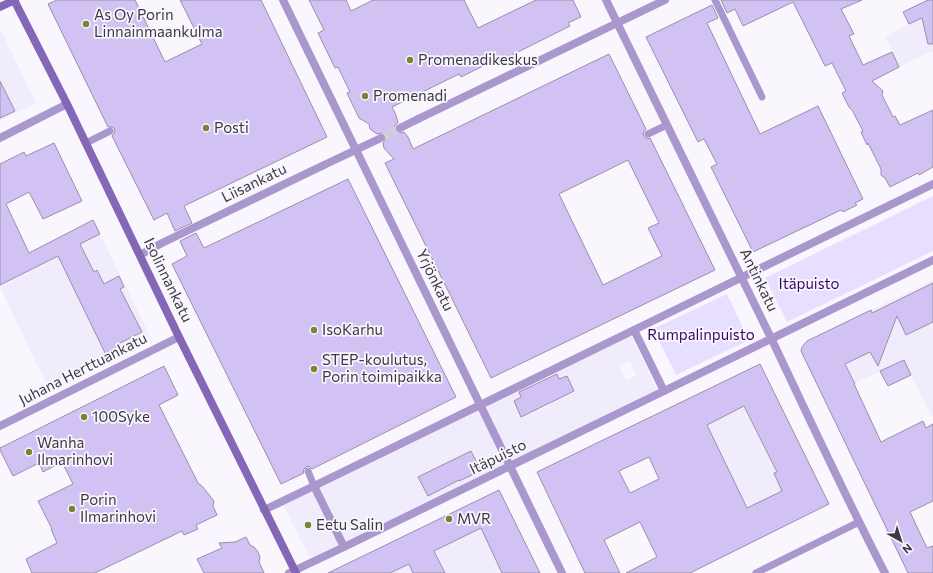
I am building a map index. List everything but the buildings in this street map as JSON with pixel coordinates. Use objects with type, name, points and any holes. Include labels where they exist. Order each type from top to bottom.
[{"type":"main road","points":[[0,7],[14,0]]},
{"type":"main road","name":"Isolinnankatu","points":[[14,0],[86,142],[293,572]]},
{"type":"street","name":"Yrjönkatu","points":[[283,0],[562,573]]},
{"type":"street","name":"Antinkatu","points":[[606,0],[885,573]]},
{"type":"street","points":[[400,128],[665,0]]},
{"type":"street","points":[[0,138],[67,104]]},
{"type":"street","name":"Liisankatu","points":[[140,255],[381,138]]},
{"type":"street","points":[[264,510],[933,184]]},
{"type":"street","name":"Itäpuisto","points":[[293,572],[933,260]]},
{"type":"street","points":[[634,330],[664,391]]},
{"type":"street","name":"Juhana Herttuankatu","points":[[0,426],[179,336]]},
{"type":"street","points":[[314,486],[344,547]]},
{"type":"lane","points":[[715,0],[762,97]]},
{"type":"lane","points":[[648,134],[667,125]]},
{"type":"lane","points":[[86,142],[110,131]]},
{"type":"lane","points":[[308,471],[314,486]]},
{"type":"lane","points":[[756,573],[859,522]]},
{"type":"shaded area","points":[[933,12],[933,52],[932,51],[899,67],[885,36]]},
{"type":"shaded area","points":[[0,28],[36,103],[0,121]]},
{"type":"shaded area","points":[[100,234],[150,336],[47,386],[0,287],[0,283]]},
{"type":"shaded area","points":[[933,280],[933,415],[931,416],[904,360],[824,398],[802,354],[801,351],[804,343]]},
{"type":"shaded area","points":[[629,332],[659,394],[310,558],[282,504]],"holes":[[[629,361],[636,375],[626,380],[619,366]],[[557,374],[559,379],[567,376],[574,391],[547,403],[548,406],[522,417],[514,401],[521,397],[519,392]],[[471,451],[481,471],[428,495],[418,477]]]},
{"type":"shaded area","points":[[760,364],[829,504],[717,559],[649,418]]},
{"type":"shaded area","points":[[499,490],[540,573],[328,573]]},
{"type":"green space","name":"Itäpuisto","points":[[933,196],[933,251],[787,322],[765,278]]},
{"type":"green space","name":"Rumpalinpuisto","points":[[727,294],[749,340],[676,375],[653,329]]},
{"type":"tunnel","points":[[381,138],[400,128]]},
{"type":"place","name":"As Oy Porin Linnainmaankulma","points":[[86,24]]},
{"type":"place","name":"Promenadikeskus","points":[[410,60]]},
{"type":"place","name":"Promenadi","points":[[365,96]]},
{"type":"place","name":"Posti","points":[[206,128]]},
{"type":"place","name":"IsoKarhu","points":[[314,330]]},
{"type":"place","name":"STEP-koulutus, Porin toimipaikka","points":[[314,369]]},
{"type":"place","name":"100Syke","points":[[84,417]]},
{"type":"place","name":"Wanha Ilmarinhovi","points":[[29,452]]},
{"type":"place","name":"Porin Ilmarinhovi","points":[[72,509]]},
{"type":"place","name":"MVR","points":[[449,519]]},
{"type":"place","name":"Eetu Salin","points":[[308,525]]}]
